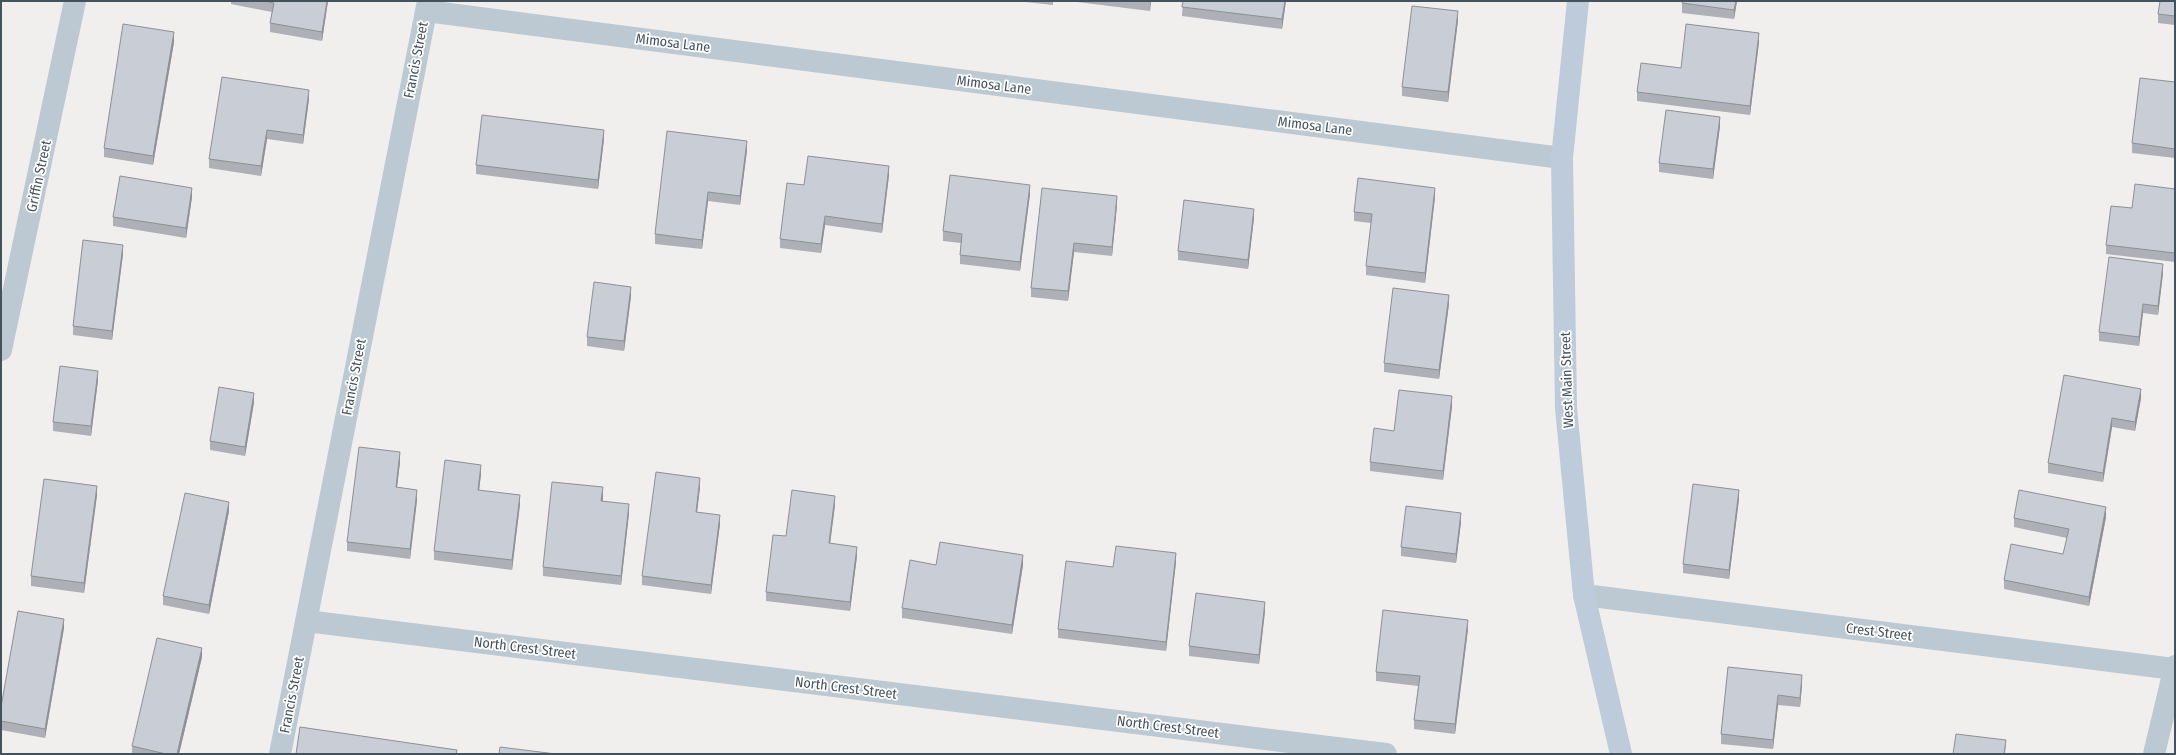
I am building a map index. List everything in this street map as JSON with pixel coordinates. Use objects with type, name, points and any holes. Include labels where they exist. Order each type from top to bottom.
[{"type":"main road","name":"West Main Street","points":[[1578,1],[1562,158],[1566,408],[1584,595],[1621,754]]},
{"type":"street","name":"Griffin Street","points":[[1,350],[75,1]]},
{"type":"street","name":"Mimosa Lane","points":[[427,6],[1562,158]]},
{"type":"street","name":"Francis Street","points":[[280,754],[427,6]]},
{"type":"street","name":"Crest Street","points":[[1584,595],[2175,667]]},
{"type":"street","name":"North Crest Street","points":[[306,621],[1386,754]]},
{"type":"street","points":[[2154,754],[2175,667]]},
{"type":"building","points":[[265,1],[327,1],[322,32],[270,23],[274,3]]},
{"type":"building","points":[[1183,1],[1285,1],[1282,19],[1182,7]]},
{"type":"building","points":[[1683,1],[1736,1],[1734,10],[1682,3]]},
{"type":"building","points":[[2160,1],[2175,1],[2175,16],[2158,14]]},
{"type":"building","points":[[1412,6],[1458,11],[1448,92],[1402,87]]},
{"type":"building","points":[[123,24],[174,32],[153,156],[104,148]]},
{"type":"building","points":[[1686,24],[1759,33],[1750,106],[1637,92],[1641,63],[1681,68]]},
{"type":"building","points":[[222,77],[309,90],[303,135],[267,130],[261,166],[209,159]]},
{"type":"building","points":[[2140,78],[2175,82],[2175,149],[2132,143]]},
{"type":"building","points":[[1666,110],[1720,117],[1713,169],[1659,163]]},
{"type":"building","points":[[482,115],[604,130],[598,180],[476,165]]},
{"type":"building","points":[[667,131],[747,141],[740,196],[708,192],[702,240],[655,234]]},
{"type":"building","points":[[808,156],[889,166],[882,224],[825,216],[821,244],[780,239],[787,183],[804,185]]},
{"type":"building","points":[[950,175],[1030,185],[1020,262],[960,255],[962,234],[943,231]]},
{"type":"building","points":[[120,176],[192,188],[186,228],[113,217]]},
{"type":"building","points":[[1358,178],[1435,188],[1425,273],[1366,266],[1372,214],[1354,212]]},
{"type":"building","points":[[2135,184],[2175,189],[2175,253],[2106,245],[2111,206],[2132,208]]},
{"type":"building","points":[[1042,188],[1117,196],[1112,247],[1074,243],[1068,291],[1031,288]]},
{"type":"building","points":[[1184,200],[1254,209],[1248,260],[1178,251]]},
{"type":"building","points":[[83,240],[123,245],[112,331],[73,326]]},
{"type":"building","points":[[2109,257],[2163,264],[2158,306],[2143,304],[2139,337],[2099,332]]},
{"type":"building","points":[[594,282],[631,287],[624,341],[587,337]]},
{"type":"building","points":[[1393,288],[1449,295],[1439,370],[1384,363]]},
{"type":"building","points":[[60,366],[98,371],[91,426],[53,422]]},
{"type":"building","points":[[2064,375],[2141,389],[2135,422],[2112,418],[2103,473],[2048,463]]},
{"type":"building","points":[[219,387],[254,393],[245,447],[210,441]]},
{"type":"building","points":[[1399,390],[1452,396],[1443,471],[1370,462],[1374,428],[1394,431]]},
{"type":"building","points":[[359,447],[400,452],[396,487],[417,490],[410,549],[347,542]]},
{"type":"building","points":[[445,460],[481,465],[478,490],[520,495],[512,560],[434,551]]},
{"type":"building","points":[[656,472],[700,478],[696,512],[720,515],[711,585],[642,576]]},
{"type":"building","points":[[44,479],[97,486],[84,583],[31,576]]},
{"type":"building","points":[[552,482],[603,487],[601,501],[629,504],[621,576],[543,567]]},
{"type":"building","points":[[1693,484],[1739,490],[1729,570],[1683,564]]},
{"type":"building","points":[[792,490],[835,496],[829,543],[857,547],[850,602],[766,592],[773,535],[786,536]]},
{"type":"building","points":[[2019,490],[2106,507],[2089,597],[2004,580],[2011,544],[2063,554],[2069,529],[2014,518]]},
{"type":"building","points":[[185,493],[229,502],[209,605],[163,596]]},
{"type":"building","points":[[1406,506],[1461,513],[1456,554],[1401,547]]},
{"type":"building","points":[[940,542],[1023,555],[1012,625],[902,608],[910,560],[936,565]]},
{"type":"building","points":[[1116,546],[1176,553],[1166,642],[1058,629],[1066,561],[1113,567]]},
{"type":"building","points":[[1196,593],[1265,602],[1259,655],[1189,646]]},
{"type":"building","points":[[1383,610],[1468,620],[1455,724],[1414,720],[1420,676],[1376,672]]},
{"type":"building","points":[[18,611],[64,619],[45,729],[1,721],[1,707]]},
{"type":"building","points":[[157,638],[202,648],[177,754],[166,754],[132,746]]},
{"type":"building","points":[[1728,667],[1802,675],[1800,698],[1778,695],[1773,740],[1721,734]]},
{"type":"building","points":[[300,727],[457,750],[456,754],[296,754]]},
{"type":"building","points":[[1956,734],[2006,740],[2004,754],[1953,754]]},
{"type":"building","points":[[500,747],[556,754],[499,754]]}]
